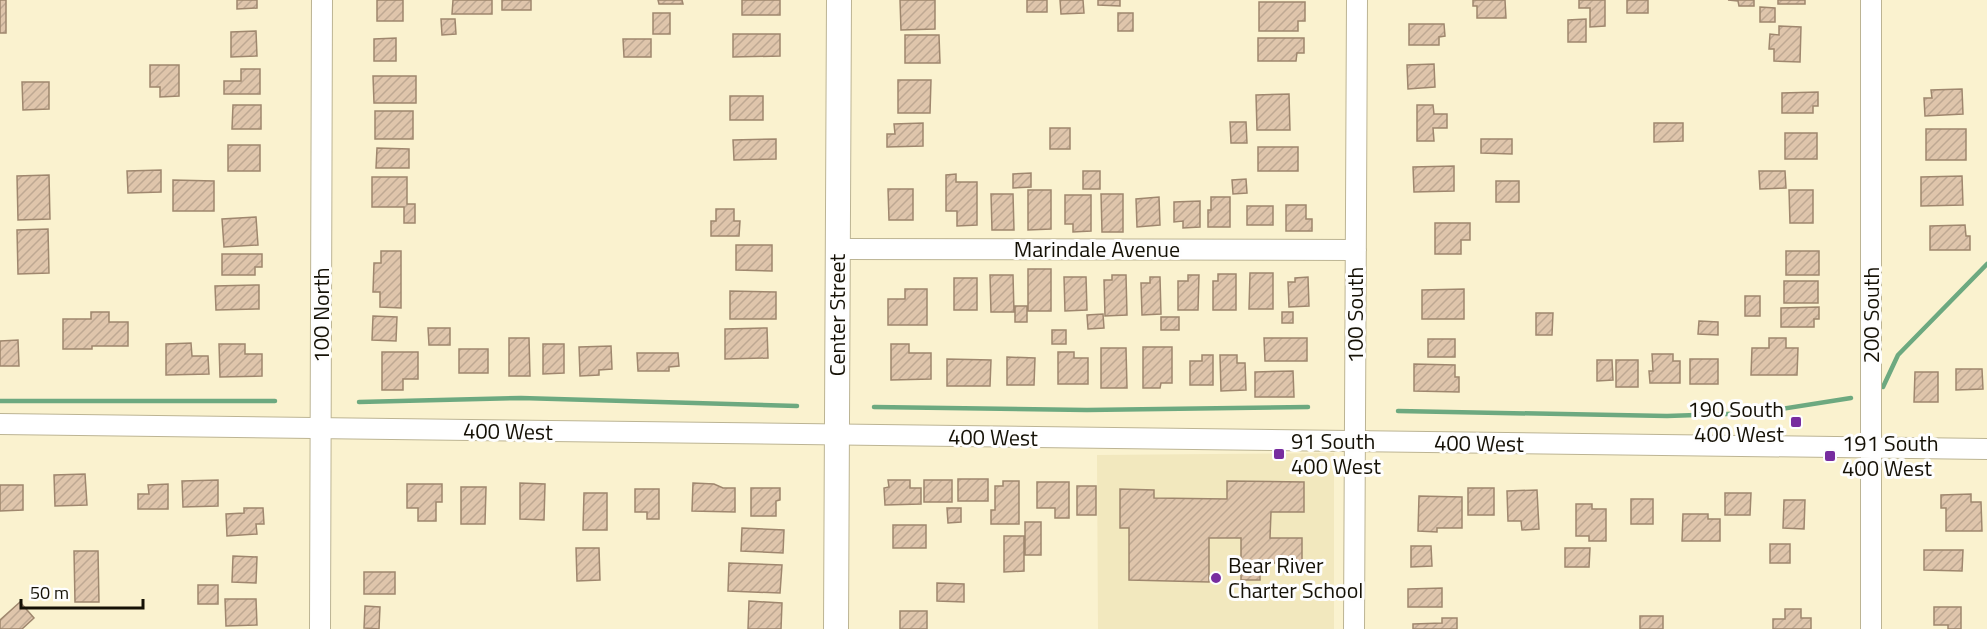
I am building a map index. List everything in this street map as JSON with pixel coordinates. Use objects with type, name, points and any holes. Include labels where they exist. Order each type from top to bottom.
[{"type":"street","name":"100 North","points":[[320,629],[322,0]]},
{"type":"street","name":"Center Street","points":[[836,629],[839,0]]},
{"type":"street","name":"100 South","points":[[1354,629],[1357,0]]},
{"type":"street","name":"200 South","points":[[1871,0],[1871,629]]},
{"type":"street","name":"Marindale Avenue","points":[[838,249],[1356,250]]},
{"type":"street","name":"400 West","points":[[0,424],[1987,449]]},
{"type":"shaded area","name":"Bear River Charter School","points":[[1334,453],[1334,629],[1098,629],[1097,455]]},
{"type":"building","points":[[0,0],[6,0],[6,33],[0,33]]},
{"type":"building","points":[[237,0],[257,0],[257,8],[237,9]]},
{"type":"building","points":[[377,0],[403,0],[403,21],[377,21]]},
{"type":"building","points":[[453,0],[492,0],[492,14],[452,14]]},
{"type":"building","points":[[502,0],[531,0],[531,10],[502,10]]},
{"type":"building","points":[[658,0],[682,0],[683,4],[659,4]]},
{"type":"building","points":[[742,0],[780,0],[780,15],[742,15]]},
{"type":"building","points":[[900,0],[935,0],[935,29],[901,30]]},
{"type":"building","points":[[1027,0],[1047,0],[1047,12],[1027,12]]},
{"type":"building","points":[[1060,0],[1083,0],[1084,13],[1061,14]]},
{"type":"building","points":[[1098,0],[1120,0],[1120,6],[1098,5]]},
{"type":"building","points":[[1473,0],[1505,0],[1506,18],[1477,18],[1477,6],[1473,6]]},
{"type":"building","points":[[1579,0],[1605,0],[1605,26],[1590,27],[1590,8],[1579,8]]},
{"type":"building","points":[[1627,0],[1648,0],[1648,13],[1627,13]]},
{"type":"building","points":[[1728,0],[1754,0],[1754,6],[1739,6],[1738,1]]},
{"type":"building","points":[[1778,0],[1805,0],[1805,4],[1778,4]]},
{"type":"building","points":[[1259,2],[1305,2],[1305,21],[1298,21],[1298,31],[1259,31]]},
{"type":"building","points":[[1760,7],[1775,8],[1775,22],[1760,22]]},
{"type":"building","points":[[653,13],[670,13],[670,34],[653,34]]},
{"type":"building","points":[[1118,13],[1133,13],[1133,31],[1118,31]]},
{"type":"building","points":[[441,19],[455,19],[456,34],[442,35]]},
{"type":"building","points":[[1586,19],[1586,42],[1568,42],[1568,20]]},
{"type":"building","points":[[1409,24],[1444,24],[1445,36],[1439,37],[1439,45],[1409,45]]},
{"type":"building","points":[[1779,26],[1801,27],[1800,62],[1774,61],[1774,49],[1769,49],[1770,34],[1779,35]]},
{"type":"building","points":[[256,31],[257,56],[231,57],[231,32]]},
{"type":"building","points":[[733,34],[780,34],[780,56],[733,57]]},
{"type":"building","points":[[905,35],[939,35],[940,63],[905,63]]},
{"type":"building","points":[[396,38],[396,61],[374,61],[374,39]]},
{"type":"building","points":[[1258,38],[1304,38],[1304,53],[1297,53],[1296,61],[1258,61]]},
{"type":"building","points":[[623,39],[651,39],[651,57],[624,57]]},
{"type":"building","points":[[1434,64],[1435,87],[1408,89],[1407,65]]},
{"type":"building","points":[[150,65],[179,65],[179,96],[160,97],[160,87],[150,87]]},
{"type":"building","points":[[241,69],[260,69],[260,94],[224,94],[224,81],[241,81]]},
{"type":"building","points":[[373,76],[416,76],[416,103],[374,103]]},
{"type":"building","points":[[898,80],[931,80],[930,113],[898,113]]},
{"type":"building","points":[[22,82],[49,82],[49,109],[23,110]]},
{"type":"building","points":[[1962,89],[1963,114],[1925,116],[1924,98],[1932,98],[1931,90]]},
{"type":"building","points":[[1818,92],[1818,106],[1813,106],[1813,113],[1782,113],[1782,93]]},
{"type":"building","points":[[1289,94],[1290,130],[1257,130],[1256,95]]},
{"type":"building","points":[[730,96],[763,96],[763,120],[730,120]]},
{"type":"building","points":[[233,105],[261,105],[261,129],[232,129]]},
{"type":"building","points":[[1417,105],[1433,105],[1434,114],[1447,114],[1447,128],[1433,128],[1434,141],[1417,141]]},
{"type":"building","points":[[375,111],[413,111],[413,139],[375,139]]},
{"type":"building","points":[[1230,122],[1246,122],[1247,143],[1231,143]]},
{"type":"building","points":[[923,123],[923,146],[887,147],[887,134],[895,134],[894,124]]},
{"type":"building","points":[[1654,123],[1683,123],[1683,141],[1654,142]]},
{"type":"building","points":[[1050,128],[1070,128],[1070,149],[1050,149]]},
{"type":"building","points":[[1926,129],[1966,129],[1966,160],[1926,160]]},
{"type":"building","points":[[1785,133],[1817,133],[1817,159],[1785,159]]},
{"type":"building","points":[[776,139],[776,159],[734,160],[733,140]]},
{"type":"building","points":[[1481,139],[1512,139],[1512,154],[1481,153]]},
{"type":"building","points":[[228,145],[260,145],[260,171],[228,171]]},
{"type":"building","points":[[1258,147],[1298,147],[1298,171],[1258,171]]},
{"type":"building","points":[[377,148],[409,149],[409,168],[376,168]]},
{"type":"building","points":[[1454,166],[1454,191],[1414,192],[1413,167]]},
{"type":"building","points":[[161,170],[161,192],[128,193],[127,171]]},
{"type":"building","points":[[1083,171],[1100,171],[1100,189],[1083,189]]},
{"type":"building","points":[[1759,171],[1785,171],[1786,188],[1760,189]]},
{"type":"building","points":[[1031,173],[1031,187],[1013,188],[1013,174]]},
{"type":"building","points":[[956,174],[956,182],[977,182],[977,225],[957,226],[957,211],[946,211],[946,175]]},
{"type":"building","points":[[49,175],[50,219],[18,220],[17,176]]},
{"type":"building","points":[[1962,176],[1963,205],[1921,206],[1921,177]]},
{"type":"building","points":[[372,177],[407,177],[407,204],[415,204],[415,223],[404,223],[404,207],[372,207]]},
{"type":"building","points":[[1246,179],[1247,193],[1233,194],[1232,180]]},
{"type":"building","points":[[173,180],[214,181],[214,211],[173,211]]},
{"type":"building","points":[[1496,181],[1519,181],[1519,202],[1496,202]]},
{"type":"building","points":[[888,189],[913,189],[913,220],[889,220]]},
{"type":"building","points":[[1028,190],[1051,190],[1051,229],[1028,230]]},
{"type":"building","points":[[1789,190],[1813,190],[1813,223],[1790,223]]},
{"type":"building","points":[[991,194],[1013,194],[1014,230],[992,230]]},
{"type":"building","points":[[1101,194],[1123,194],[1123,232],[1102,232]]},
{"type":"building","points":[[1065,195],[1091,195],[1091,231],[1073,232],[1073,224],[1065,224]]},
{"type":"building","points":[[1159,197],[1160,225],[1137,227],[1136,199]]},
{"type":"building","points":[[1211,197],[1230,197],[1230,227],[1208,227]]},
{"type":"building","points":[[1200,201],[1200,227],[1183,228],[1183,221],[1174,222],[1174,202]]},
{"type":"building","points":[[1286,205],[1306,205],[1306,219],[1312,219],[1312,231],[1286,231]]},
{"type":"building","points":[[1247,206],[1273,206],[1273,225],[1247,225]]},
{"type":"building","points":[[716,209],[734,209],[734,221],[740,221],[739,236],[711,236],[711,221],[716,221]]},
{"type":"building","points":[[256,217],[258,245],[224,247],[222,219]]},
{"type":"building","points":[[1435,223],[1470,223],[1470,240],[1461,240],[1461,254],[1435,254]]},
{"type":"building","points":[[1965,225],[1966,236],[1970,236],[1970,250],[1930,250],[1930,226]]},
{"type":"building","points":[[48,229],[49,273],[18,274],[17,230]]},
{"type":"building","points":[[736,245],[772,245],[772,271],[736,270]]},
{"type":"building","points":[[381,251],[401,251],[401,308],[380,307],[380,292],[373,292],[374,263],[381,263]]},
{"type":"building","points":[[1786,251],[1819,251],[1819,275],[1786,275]]},
{"type":"building","points":[[222,254],[262,254],[262,267],[255,267],[255,275],[222,275]]},
{"type":"building","points":[[1028,269],[1051,269],[1051,311],[1028,311]]},
{"type":"building","points":[[1250,273],[1273,273],[1273,309],[1249,309]]},
{"type":"building","points":[[1218,274],[1236,274],[1236,310],[1213,310],[1213,281],[1218,281]]},
{"type":"building","points":[[990,275],[1013,275],[1014,312],[991,312]]},
{"type":"building","points":[[1112,275],[1126,275],[1127,315],[1105,316],[1104,280],[1112,280]]},
{"type":"building","points":[[1188,275],[1199,275],[1198,310],[1178,310],[1178,281],[1188,281]]},
{"type":"building","points":[[1064,277],[1086,277],[1087,310],[1065,311]]},
{"type":"building","points":[[1150,277],[1160,277],[1161,314],[1142,315],[1141,283],[1150,283]]},
{"type":"building","points":[[1308,277],[1309,306],[1289,307],[1288,282],[1295,282],[1295,278]]},
{"type":"building","points":[[954,278],[977,278],[977,310],[954,310]]},
{"type":"building","points":[[1784,281],[1818,281],[1818,303],[1784,303]]},
{"type":"building","points":[[259,285],[259,309],[216,310],[215,286]]},
{"type":"building","points":[[905,289],[927,289],[927,325],[888,325],[888,299],[905,299]]},
{"type":"building","points":[[1464,289],[1464,319],[1422,319],[1422,290]]},
{"type":"building","points":[[730,291],[776,292],[776,319],[730,319]]},
{"type":"building","points":[[1745,296],[1760,296],[1760,316],[1745,316]]},
{"type":"building","points":[[1015,306],[1027,306],[1027,322],[1015,322]]},
{"type":"building","points":[[1819,307],[1819,319],[1814,319],[1814,327],[1781,327],[1781,308]]},
{"type":"building","points":[[91,312],[109,312],[109,322],[128,322],[128,346],[63,349],[63,319],[91,319]]},
{"type":"building","points":[[1282,312],[1293,312],[1293,323],[1282,323]]},
{"type":"building","points":[[1536,313],[1553,313],[1552,335],[1536,335]]},
{"type":"building","points":[[1103,314],[1104,328],[1088,329],[1087,315]]},
{"type":"building","points":[[373,316],[397,317],[396,341],[372,340]]},
{"type":"building","points":[[1161,317],[1179,317],[1179,330],[1161,330]]},
{"type":"building","points":[[1699,321],[1718,322],[1718,335],[1698,334]]},
{"type":"building","points":[[428,328],[450,328],[450,345],[429,345]]},
{"type":"building","points":[[767,328],[768,358],[725,359],[725,329]]},
{"type":"building","points":[[1052,330],[1066,330],[1066,344],[1052,344]]},
{"type":"building","points":[[509,338],[529,338],[530,376],[509,376]]},
{"type":"building","points":[[1264,338],[1307,338],[1307,361],[1265,361]]},
{"type":"building","points":[[1769,338],[1786,338],[1786,348],[1798,348],[1797,375],[1751,375],[1752,348],[1769,348]]},
{"type":"building","points":[[1428,339],[1455,339],[1455,357],[1428,357]]},
{"type":"building","points":[[18,340],[19,366],[0,366],[0,341]]},
{"type":"building","points":[[191,343],[192,356],[208,356],[209,374],[166,375],[166,344]]},
{"type":"building","points":[[219,344],[245,344],[245,354],[262,354],[262,376],[220,377]]},
{"type":"building","points":[[543,344],[564,344],[564,373],[543,374]]},
{"type":"building","points":[[891,344],[909,344],[909,353],[931,353],[931,379],[891,380]]},
{"type":"building","points":[[611,346],[612,369],[599,370],[599,375],[580,376],[579,347]]},
{"type":"building","points":[[1143,347],[1172,347],[1172,383],[1161,383],[1160,388],[1143,388]]},
{"type":"building","points":[[1101,348],[1126,348],[1127,388],[1101,388]]},
{"type":"building","points":[[459,349],[488,349],[488,373],[459,373]]},
{"type":"building","points":[[382,352],[418,352],[418,379],[403,379],[403,390],[382,390]]},
{"type":"building","points":[[1058,352],[1074,352],[1074,358],[1088,358],[1088,384],[1058,384]]},
{"type":"building","points":[[637,353],[678,353],[679,366],[669,367],[669,371],[638,371]]},
{"type":"building","points":[[1652,354],[1673,354],[1673,361],[1680,361],[1680,383],[1650,383],[1649,371],[1653,371]]},
{"type":"building","points":[[1202,355],[1213,355],[1213,385],[1190,385],[1190,361],[1202,361]]},
{"type":"building","points":[[1220,355],[1237,355],[1237,363],[1245,363],[1246,390],[1221,391]]},
{"type":"building","points":[[1007,357],[1035,358],[1034,385],[1007,385]]},
{"type":"building","points":[[947,359],[991,360],[990,386],[947,386]]},
{"type":"building","points":[[1690,359],[1718,359],[1718,384],[1690,384]]},
{"type":"building","points":[[1597,360],[1612,360],[1613,380],[1597,381]]},
{"type":"building","points":[[1616,360],[1638,360],[1638,387],[1616,387]]},
{"type":"building","points":[[1414,364],[1455,365],[1455,377],[1459,377],[1459,392],[1414,391]]},
{"type":"building","points":[[1956,369],[1982,369],[1983,389],[1956,390]]},
{"type":"building","points":[[1293,371],[1294,397],[1255,397],[1255,372]]},
{"type":"building","points":[[1915,372],[1938,372],[1938,402],[1914,402]]},
{"type":"building","points":[[85,474],[87,505],[55,506],[54,475]]},
{"type":"building","points":[[958,479],[988,479],[988,501],[958,501]]},
{"type":"building","points":[[218,480],[218,506],[183,507],[182,481]]},
{"type":"building","points":[[888,480],[910,480],[910,488],[921,488],[921,504],[885,505],[884,488],[889,487]]},
{"type":"building","points":[[924,480],[952,480],[952,502],[924,502]]},
{"type":"building","points":[[1003,481],[1019,481],[1019,524],[991,524],[991,510],[995,510],[995,486],[1003,486]]},
{"type":"building","name":"Bear River Charter School","points":[[1227,481],[1304,482],[1304,512],[1271,512],[1270,538],[1302,538],[1302,563],[1260,563],[1260,580],[1241,580],[1241,538],[1209,538],[1209,582],[1129,580],[1129,528],[1120,528],[1120,489],[1154,490],[1154,498],[1227,499]]},
{"type":"building","points":[[1037,482],[1069,482],[1069,518],[1055,518],[1055,508],[1037,508]]},
{"type":"building","points":[[520,483],[545,484],[544,520],[520,519]]},
{"type":"building","points":[[693,483],[735,488],[735,512],[692,511]]},
{"type":"building","points":[[168,484],[168,509],[138,509],[138,494],[149,494],[148,485]]},
{"type":"building","points":[[407,484],[442,484],[442,502],[436,502],[436,521],[418,521],[418,508],[407,508]]},
{"type":"building","points":[[0,485],[23,485],[23,510],[0,511]]},
{"type":"building","points":[[1077,486],[1096,486],[1096,515],[1077,515]]},
{"type":"building","points":[[461,487],[486,487],[485,524],[461,524]]},
{"type":"building","points":[[751,488],[780,488],[780,500],[776,501],[776,516],[751,516]]},
{"type":"building","points":[[1468,488],[1494,488],[1494,515],[1468,515]]},
{"type":"building","points":[[635,489],[659,489],[659,519],[647,519],[647,512],[635,512]]},
{"type":"building","points":[[1537,490],[1539,529],[1522,530],[1521,521],[1508,521],[1507,491]]},
{"type":"building","points":[[584,493],[607,493],[607,530],[583,530]]},
{"type":"building","points":[[1725,493],[1751,493],[1750,515],[1725,515]]},
{"type":"building","points":[[1971,494],[1971,502],[1981,502],[1982,531],[1946,531],[1946,508],[1941,508],[1941,495]]},
{"type":"building","points":[[1419,496],[1462,497],[1462,528],[1437,528],[1437,532],[1418,531]]},
{"type":"building","points":[[1631,499],[1653,499],[1653,524],[1631,524]]},
{"type":"building","points":[[1784,500],[1805,500],[1804,529],[1783,528]]},
{"type":"building","points":[[1576,504],[1592,504],[1592,509],[1606,509],[1606,541],[1589,541],[1589,536],[1576,536]]},
{"type":"building","points":[[244,508],[263,508],[264,524],[256,524],[257,534],[227,536],[226,514],[244,513]]},
{"type":"building","points":[[947,508],[961,508],[961,522],[948,523]]},
{"type":"building","points":[[1683,514],[1708,514],[1708,519],[1720,519],[1720,541],[1682,541]]},
{"type":"building","points":[[1025,522],[1041,522],[1041,555],[1025,555]]},
{"type":"building","points":[[893,525],[926,525],[926,548],[893,548]]},
{"type":"building","points":[[742,528],[784,530],[783,553],[741,551]]},
{"type":"building","points":[[1004,536],[1024,536],[1024,571],[1004,572]]},
{"type":"building","points":[[1770,544],[1790,544],[1790,563],[1770,563]]},
{"type":"building","points":[[1411,546],[1431,546],[1432,566],[1411,567]]},
{"type":"building","points":[[576,548],[599,548],[600,580],[577,581]]},
{"type":"building","points":[[1565,548],[1590,548],[1589,567],[1565,567]]},
{"type":"building","points":[[1924,550],[1963,550],[1962,571],[1924,570]]},
{"type":"building","points":[[74,551],[98,551],[99,602],[75,602]]},
{"type":"building","points":[[233,556],[257,557],[256,583],[232,582]]},
{"type":"building","points":[[729,563],[782,565],[780,593],[728,591]]},
{"type":"building","points":[[364,572],[395,572],[395,594],[364,594]]},
{"type":"building","points":[[937,583],[964,584],[964,602],[937,601]]},
{"type":"building","points":[[198,585],[218,585],[218,604],[198,604]]},
{"type":"building","points":[[1442,588],[1442,607],[1408,607],[1408,589]]},
{"type":"building","points":[[225,599],[256,599],[257,625],[226,626]]},
{"type":"building","points":[[749,601],[782,603],[781,629],[748,629]]},
{"type":"building","points":[[20,602],[34,618],[22,629],[0,629],[0,620]]},
{"type":"building","points":[[365,606],[380,607],[379,629],[364,628]]},
{"type":"building","points":[[1934,607],[1961,607],[1961,629],[1948,629],[1948,625],[1934,625]]},
{"type":"building","points":[[1785,609],[1801,609],[1801,618],[1811,618],[1811,629],[1773,629],[1773,619],[1785,619]]},
{"type":"building","points":[[900,611],[927,611],[927,629],[900,629]]},
{"type":"building","points":[[1640,616],[1663,616],[1663,629],[1640,629]]},
{"type":"building","points":[[1442,618],[1457,618],[1457,629],[1413,629],[1413,624],[1442,623]]},
{"type":"waterway","points":[[1883,387],[1898,355],[1987,264]]},
{"type":"waterway","points":[[359,402],[521,398],[797,406]]},
{"type":"waterway","points":[[1398,411],[1667,416],[1756,413],[1851,398]]},
{"type":"waterway","points":[[0,401],[275,401]]},
{"type":"waterway","points":[[874,407],[1087,410],[1308,407]]},
{"type":"place","name":"190 South 400 West","points":[[1796,422]]},
{"type":"place","name":"91 South 400 West","points":[[1279,454]]},
{"type":"place","name":"191 South 400 West","points":[[1830,456]]},
{"type":"place","name":"Bear River Charter School","points":[[1216,578]]}]
